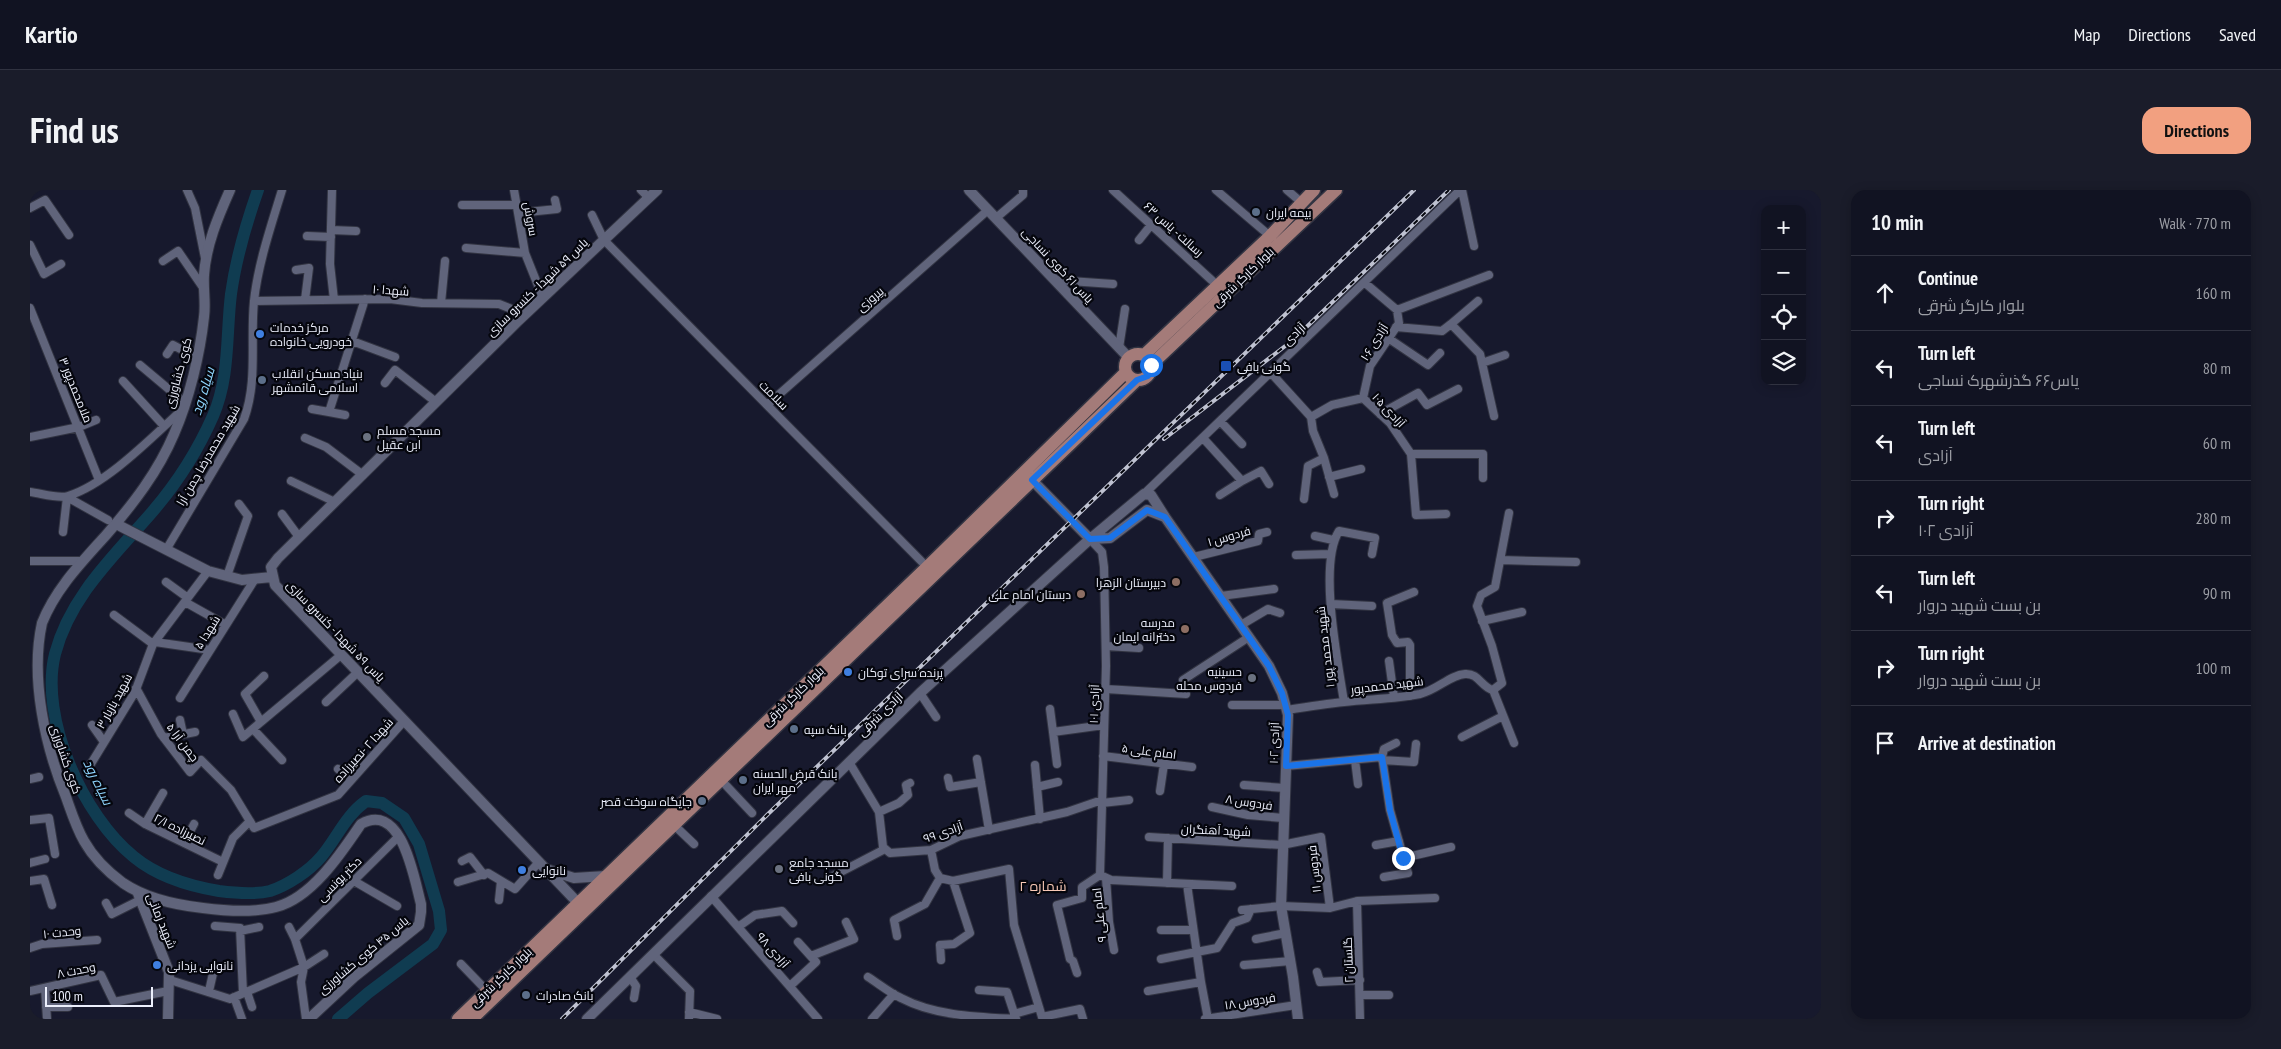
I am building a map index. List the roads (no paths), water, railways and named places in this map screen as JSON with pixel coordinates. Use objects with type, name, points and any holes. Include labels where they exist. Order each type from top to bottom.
[{"type":"main road","name":"بلوار کارگر شرقی","points":[[1148,360],[1218,286],[1314,190]]},
{"type":"main road","name":"بلوار کارگر شرقی","points":[[1148,360],[1336,190]]},
{"type":"main road","points":[[1133,355],[1148,360],[1148,376],[1137,380],[1126,372],[1129,358],[1133,355]]},
{"type":"main road","name":"بلوار کارگر شرقی","points":[[472,1019],[721,780],[927,567],[1126,372]]},
{"type":"main road","name":"بلوار کارگر شرقی","points":[[458,1019],[606,876],[778,719],[1137,380]]},
{"type":"street","points":[[187,190],[195,208],[206,262]]},
{"type":"street","name":"کوی کشاورزی","points":[[230,190],[210,240],[206,262],[204,315],[197,358],[170,443],[139,496],[82,561],[53,601],[41,625],[36,653],[38,714],[46,745],[85,843],[102,864],[138,895],[214,909],[275,908],[297,896],[330,868],[361,824],[368,820],[377,819],[392,827],[399,836],[405,848],[421,904]]},
{"type":"street","name":"شهید محمدرضا چمن آرا","points":[[162,548],[244,419],[249,406],[252,391],[254,302],[263,255],[282,190]]},
{"type":"street","points":[[332,190],[330,264],[334,300]]},
{"type":"street","name":"سروش","points":[[514,190],[525,252],[543,298]]},
{"type":"street","points":[[641,190],[649,198]]},
{"type":"street","name":"یاس ۵۹ شهدا - کنسرو سازی","points":[[578,903],[275,585],[271,568],[299,537],[436,402],[657,190]]},
{"type":"street","name":"یاس ۶۱ کوی نساجی","points":[[969,190],[1129,358]]},
{"type":"street","points":[[996,218],[1023,195],[1023,190]]},
{"type":"street","name":"رسالت - یاس ۶۳","points":[[1114,190],[1218,286]]},
{"type":"street","points":[[1216,190],[1270,236]]},
{"type":"street","points":[[1287,190],[1301,202]]},
{"type":"street","points":[[1461,190],[1474,246]]},
{"type":"street","name":"آزادی","points":[[1090,539],[1144,494],[1461,190]]},
{"type":"street","points":[[30,208],[45,200],[69,235]]},
{"type":"street","points":[[518,213],[557,209],[555,200]]},
{"type":"street","points":[[462,205],[517,205]]},
{"type":"street","name":"پیروزی","points":[[767,405],[988,210]]},
{"type":"street","name":"سلامت","points":[[592,215],[604,240],[927,567]]},
{"type":"street","points":[[1139,240],[1152,225]]},
{"type":"street","points":[[307,236],[356,231]]},
{"type":"street","points":[[30,246],[44,274],[61,264]]},
{"type":"street","points":[[466,248],[525,252]]},
{"type":"street","points":[[163,261],[178,251],[204,289]]},
{"type":"street","points":[[441,303],[445,261]]},
{"type":"street","points":[[296,270],[309,268],[305,300]]},
{"type":"street","points":[[1365,283],[1397,310],[1490,275]]},
{"type":"street","points":[[1054,280],[1114,284]]},
{"type":"street","points":[[329,412],[365,299]]},
{"type":"street","name":"شهدا ۱۰","points":[[254,302],[390,299],[422,304],[499,304],[524,316]]},
{"type":"street","points":[[1396,327],[1442,331],[1478,301]]},
{"type":"street","name":"ملامحمدپور ۳","points":[[30,308],[99,480]]},
{"type":"street","points":[[1119,348],[1125,309]]},
{"type":"street","name":"آزادی ۱۰۶","points":[[1363,398],[1370,366],[1399,323],[1397,310]]},
{"type":"street","points":[[1451,324],[1480,354],[1494,416]]},
{"type":"street","points":[[167,354],[177,338]]},
{"type":"street","points":[[1388,338],[1428,365],[1440,353]]},
{"type":"street","points":[[352,341],[396,357]]},
{"type":"street","points":[[173,345],[197,358]]},
{"type":"street","points":[[1482,363],[1505,355]]},
{"type":"street","points":[[67,497],[99,480],[119,466],[164,426],[183,406],[140,365]]},
{"type":"street","points":[[385,383],[395,370],[436,402]]},
{"type":"street","points":[[1271,373],[1312,417],[1313,431],[1324,458],[1334,494]]},
{"type":"street","points":[[123,381],[164,426]]},
{"type":"street","points":[[1380,414],[1418,393],[1427,405],[1458,389]]},
{"type":"street","name":"آزادی ۱۰۵","points":[[1312,417],[1332,405],[1363,398],[1390,423],[1412,454]]},
{"type":"street","points":[[312,409],[345,415]]},
{"type":"street","points":[[30,437],[79,427],[96,420]]},
{"type":"street","points":[[1220,421],[1242,444]]},
{"type":"street","points":[[154,435],[170,443]]},
{"type":"street","points":[[305,438],[326,447],[363,474]]},
{"type":"street","points":[[1202,438],[1242,481],[1240,482]]},
{"type":"street","points":[[1446,514],[1416,515],[1412,454],[1482,454],[1483,478]]},
{"type":"street","points":[[1304,499],[1308,466],[1324,458]]},
{"type":"street","points":[[1329,477],[1361,469]]},
{"type":"street","points":[[1220,495],[1261,471],[1269,484]]},
{"type":"street","points":[[1032,480],[1090,539],[1110,538],[1147,510],[1165,517]]},
{"type":"street","points":[[291,482],[335,502]]},
{"type":"street","points":[[30,492],[67,497],[208,571],[242,580],[272,577]]},
{"type":"street","points":[[1144,494],[1151,495],[1165,517]]},
{"type":"street","points":[[63,532],[67,497]]},
{"type":"street","points":[[227,576],[248,516],[239,504]]},
{"type":"street","points":[[1509,512],[1495,586],[1481,596],[1477,606],[1502,683],[1493,690],[1514,743]]},
{"type":"street","points":[[282,514],[299,537]]},
{"type":"street","name":"آزادی ۱۰۲","points":[[1165,517],[1269,666],[1282,693],[1286,708],[1281,906],[1298,1019]]},
{"type":"street","name":"شهید محمد پور ۱","points":[[1344,702],[1331,618],[1330,554],[1333,540],[1339,531],[1375,538],[1372,554]]},
{"type":"street","name":"فردوس ۱","points":[[1194,557],[1258,541],[1259,534],[1267,532]]},
{"type":"street","points":[[1315,536],[1333,540]]},
{"type":"street","name":"آزادی ۱۰۱","points":[[1090,539],[1102,552],[1104,567],[1106,689],[1102,802],[1103,876]]},
{"type":"street","name":"آزادی شرقی","points":[[587,1019],[920,693],[1090,539]]},
{"type":"street","points":[[1296,555],[1330,554]]},
{"type":"street","points":[[1500,560],[1576,562]]},
{"type":"street","points":[[30,561],[82,561]]},
{"type":"street","name":"شهید بازیار ۳","points":[[89,767],[136,688],[154,643],[208,571]]},
{"type":"street","name":"شهدا ۵","points":[[180,698],[254,579]]},
{"type":"street","points":[[166,582],[186,600],[226,625]]},
{"type":"street","points":[[1221,596],[1274,589]]},
{"type":"street","points":[[1410,696],[1410,645],[1408,642],[1397,643],[1392,635],[1387,603],[1414,592]]},
{"type":"street","points":[[1331,604],[1372,606]]},
{"type":"street","points":[[1241,624],[1268,609],[1280,613]]},
{"type":"street","points":[[1482,621],[1522,612]]},
{"type":"street","points":[[114,615],[154,643],[210,650]]},
{"type":"street","points":[[1183,680],[1249,637]]},
{"type":"street","points":[[1106,646],[1138,648]]},
{"type":"street","points":[[233,714],[243,737],[341,655]]},
{"type":"street","points":[[1389,661],[1394,697]]},
{"type":"street","points":[[326,702],[358,672]]},
{"type":"street","name":"شهید محمدپور","points":[[1232,705],[1286,708],[1410,696],[1433,691],[1453,677],[1466,674],[1478,678],[1485,688],[1493,690]]},
{"type":"street","points":[[261,722],[245,694],[264,676]]},
{"type":"street","name":"چمن آرا ۵","points":[[136,688],[164,738],[190,772],[201,760],[232,790],[254,828]]},
{"type":"street","points":[[1106,689],[1186,694]]},
{"type":"street","points":[[920,693],[936,717]]},
{"type":"street","points":[[1050,709],[1057,764]]},
{"type":"street","points":[[1462,737],[1503,716]]},
{"type":"street","points":[[180,720],[183,734]]},
{"type":"street","name":"شهدا ۲ -نصیرزاده","points":[[254,828],[338,795],[404,721]]},
{"type":"street","points":[[92,725],[104,742]]},
{"type":"street","points":[[1053,732],[1104,725]]},
{"type":"street","points":[[253,729],[282,760]]},
{"type":"street","points":[[164,738],[196,732]]},
{"type":"street","points":[[1384,877],[1408,873],[1390,810],[1382,758],[1384,749],[1396,743]]},
{"type":"street","points":[[1286,766],[1382,758],[1414,762],[1416,744]]},
{"type":"street","name":"امام علی ۵","points":[[1103,756],[1192,767]]},
{"type":"street","points":[[978,759],[989,830]]},
{"type":"street","points":[[1355,760],[1358,784]]},
{"type":"street","points":[[833,876],[886,849],[883,847],[878,812],[849,762]]},
{"type":"street","points":[[1160,791],[1164,764]]},
{"type":"street","points":[[1035,766],[1040,818]]},
{"type":"street","points":[[338,769],[352,779]]},
{"type":"street","points":[[30,779],[39,777]]},
{"type":"street","points":[[948,778],[950,787],[981,782]]},
{"type":"street","points":[[721,780],[752,813]]},
{"type":"street","points":[[1037,787],[1058,782]]},
{"type":"street","points":[[878,812],[899,803],[908,795],[906,784],[910,783]]},
{"type":"street","points":[[1244,784],[1285,788]]},
{"type":"street","points":[[145,824],[163,793]]},
{"type":"street","name":"آزادی ٩٩","points":[[886,849],[890,853],[931,850],[960,836],[1102,802],[1129,800]]},
{"type":"street","name":"فردوس ۸","points":[[1212,807],[1248,815],[1283,818]]},
{"type":"street","name":"نصیرزاده ۲/۱","points":[[129,814],[145,824],[223,862]]},
{"type":"street","points":[[30,820],[49,818],[55,854]]},
{"type":"street","points":[[218,875],[233,838],[250,821]]},
{"type":"street","points":[[184,843],[194,824]]},
{"type":"street","points":[[674,826],[694,844]]},
{"type":"street","name":"دکتر یونسی","points":[[295,938],[399,836]]},
{"type":"street","name":"فردوس ۱۱","points":[[1282,845],[1322,836],[1330,908]]},
{"type":"street","name":"شهید آهنگران","points":[[1149,837],[1282,845]]},
{"type":"street","points":[[1168,838],[1168,883]]},
{"type":"street","points":[[1376,845],[1399,841]]},
{"type":"street","points":[[1403,858],[1451,847]]},
{"type":"street","points":[[931,850],[935,870],[940,878],[953,882],[1009,869],[1014,925],[1042,1017],[1080,1009],[1083,1019]]},
{"type":"street","points":[[462,860],[472,853],[484,874]]},
{"type":"street","points":[[30,863],[45,859]]},
{"type":"street","points":[[458,882],[488,873],[515,889],[542,865],[574,878],[606,876]]},
{"type":"street","points":[[1077,973],[1073,961],[1070,959],[1057,905],[1082,898],[1082,887],[1103,876],[1111,880],[1232,886]]},
{"type":"street","name":"امام علی ۹","points":[[1103,876],[1114,950]]},
{"type":"street","points":[[897,936],[894,920],[925,904],[940,878]]},
{"type":"street","points":[[30,881],[44,879],[52,905]]},
{"type":"street","points":[[354,881],[397,906]]},
{"type":"street","points":[[499,900],[501,881]]},
{"type":"street","points":[[941,960],[940,945],[954,944],[970,933],[953,882]]},
{"type":"street","points":[[1187,884],[1207,1019]]},
{"type":"street","points":[[106,903],[112,914],[138,895]]},
{"type":"street","name":"شهید زمانی","points":[[138,895],[167,965],[169,985],[168,1019]]},
{"type":"street","name":"آزادی ۹۸","points":[[711,896],[818,1019]]},
{"type":"street","points":[[1242,910],[1281,906],[1330,908],[1357,901],[1435,898]]},
{"type":"street","name":"گلستان ۲","points":[[1357,901],[1360,1019]]},
{"type":"street","name":"یاس ۴۵ کوی کشاورزی","points":[[308,1019],[354,977],[414,930],[420,920],[421,904]]},
{"type":"street","points":[[1161,959],[1218,948],[1234,923],[1247,918],[1251,909]]},
{"type":"street","points":[[738,927],[754,915],[782,912],[793,924]]},
{"type":"street","points":[[811,956],[854,938],[846,922]]},
{"type":"street","points":[[215,926],[240,928],[245,992],[252,1007]]},
{"type":"street","points":[[240,931],[259,927]]},
{"type":"street","points":[[288,927],[295,938],[304,967],[301,982],[308,1019]]},
{"type":"street","points":[[1161,930],[1193,930]]},
{"type":"street","points":[[1256,939],[1286,934]]},
{"type":"street","name":"وحدت ۱۰","points":[[30,948],[42,944],[97,940]]},
{"type":"street","points":[[790,986],[816,962],[798,942]]},
{"type":"street","points":[[169,985],[208,991],[230,999],[304,967],[324,954]]},
{"type":"street","points":[[652,954],[690,991],[689,1016],[717,1019]]},
{"type":"street","points":[[1244,965],[1290,961]]},
{"type":"street","points":[[461,964],[487,991]]},
{"type":"street","points":[[208,991],[214,968]]},
{"type":"street","points":[[1317,972],[1320,982],[1360,980]]},
{"type":"street","name":"وحدت ۸","points":[[30,991],[101,975],[114,1002],[169,985]]},
{"type":"street","points":[[630,977],[636,986],[634,998]]},
{"type":"street","points":[[868,977],[894,994],[926,1008],[955,1013],[1015,1017],[1039,1007]]},
{"type":"street","points":[[1148,990],[1201,982]]},
{"type":"street","points":[[45,988],[47,1019]]},
{"type":"street","points":[[979,990],[1007,992],[1015,1017]]},
{"type":"street","points":[[872,1019],[894,994]]},
{"type":"street","points":[[1360,995],[1390,995]]},
{"type":"street","points":[[234,997],[242,1019]]},
{"type":"street","name":"فردوس ۱۸","points":[[1207,1019],[1296,1005]]},
{"type":"street","points":[[46,1007],[68,1007]]},
{"type":"waterway","name":"سیاه رود","points":[[258,190],[236,267],[229,309],[225,371],[213,416],[194,454],[170,489],[95,577],[71,613],[55,654],[52,679],[53,707],[69,764],[82,792],[98,817],[115,839],[143,864],[163,875],[185,883],[219,891],[251,893],[270,891],[291,881],[316,862],[327,850],[352,813],[366,801],[382,803],[404,818],[419,844],[439,911],[441,930],[433,944],[368,993],[338,1019]]},
{"type":"railway","points":[[562,1019],[767,815],[1414,190]]},
{"type":"railway","points":[[1164,439],[1293,340],[1449,190]]},
{"type":"place","name":"بیمه ایران","points":[[1256,212]]},
{"type":"place","name":"مرکز خدمات خودرویی خانواده","points":[[260,334]]},
{"type":"place","name":"گونی بافی","points":[[1226,366]]},
{"type":"place","name":"بنیاد مسکن انقلاب اسلامی قائمشهر","points":[[262,380]]},
{"type":"place","name":"مسجد مسلم ابن عقیل","points":[[367,437]]},
{"type":"place","name":"دبیرستان الزهرا","points":[[1176,582]]},
{"type":"place","name":"دبستان امام علی","points":[[1081,594]]},
{"type":"place","name":"مدرسه دخترانه ایمان","points":[[1185,629]]},
{"type":"place","name":"پرنده سرای توکان","points":[[848,672]]},
{"type":"place","name":"حسینیه فردوس محله","points":[[1252,678]]},
{"type":"place","name":"بانک سپه","points":[[794,729]]},
{"type":"place","name":"بانک قرض الحسنه مهر ایران","points":[[743,780]]},
{"type":"place","name":"جایگاه سوخت قصر","points":[[702,801]]},
{"type":"place","name":"مسجد جامع گونی بافی","points":[[779,869]]},
{"type":"place","name":"نانوایی","points":[[522,870]]},
{"type":"place","name":"نانوایی یزدانی","points":[[157,965]]},
{"type":"place","name":"بانک صادرات","points":[[526,995]]},
{"type":"district","name":"شماره ۲","points":[[1043,886]]}]
